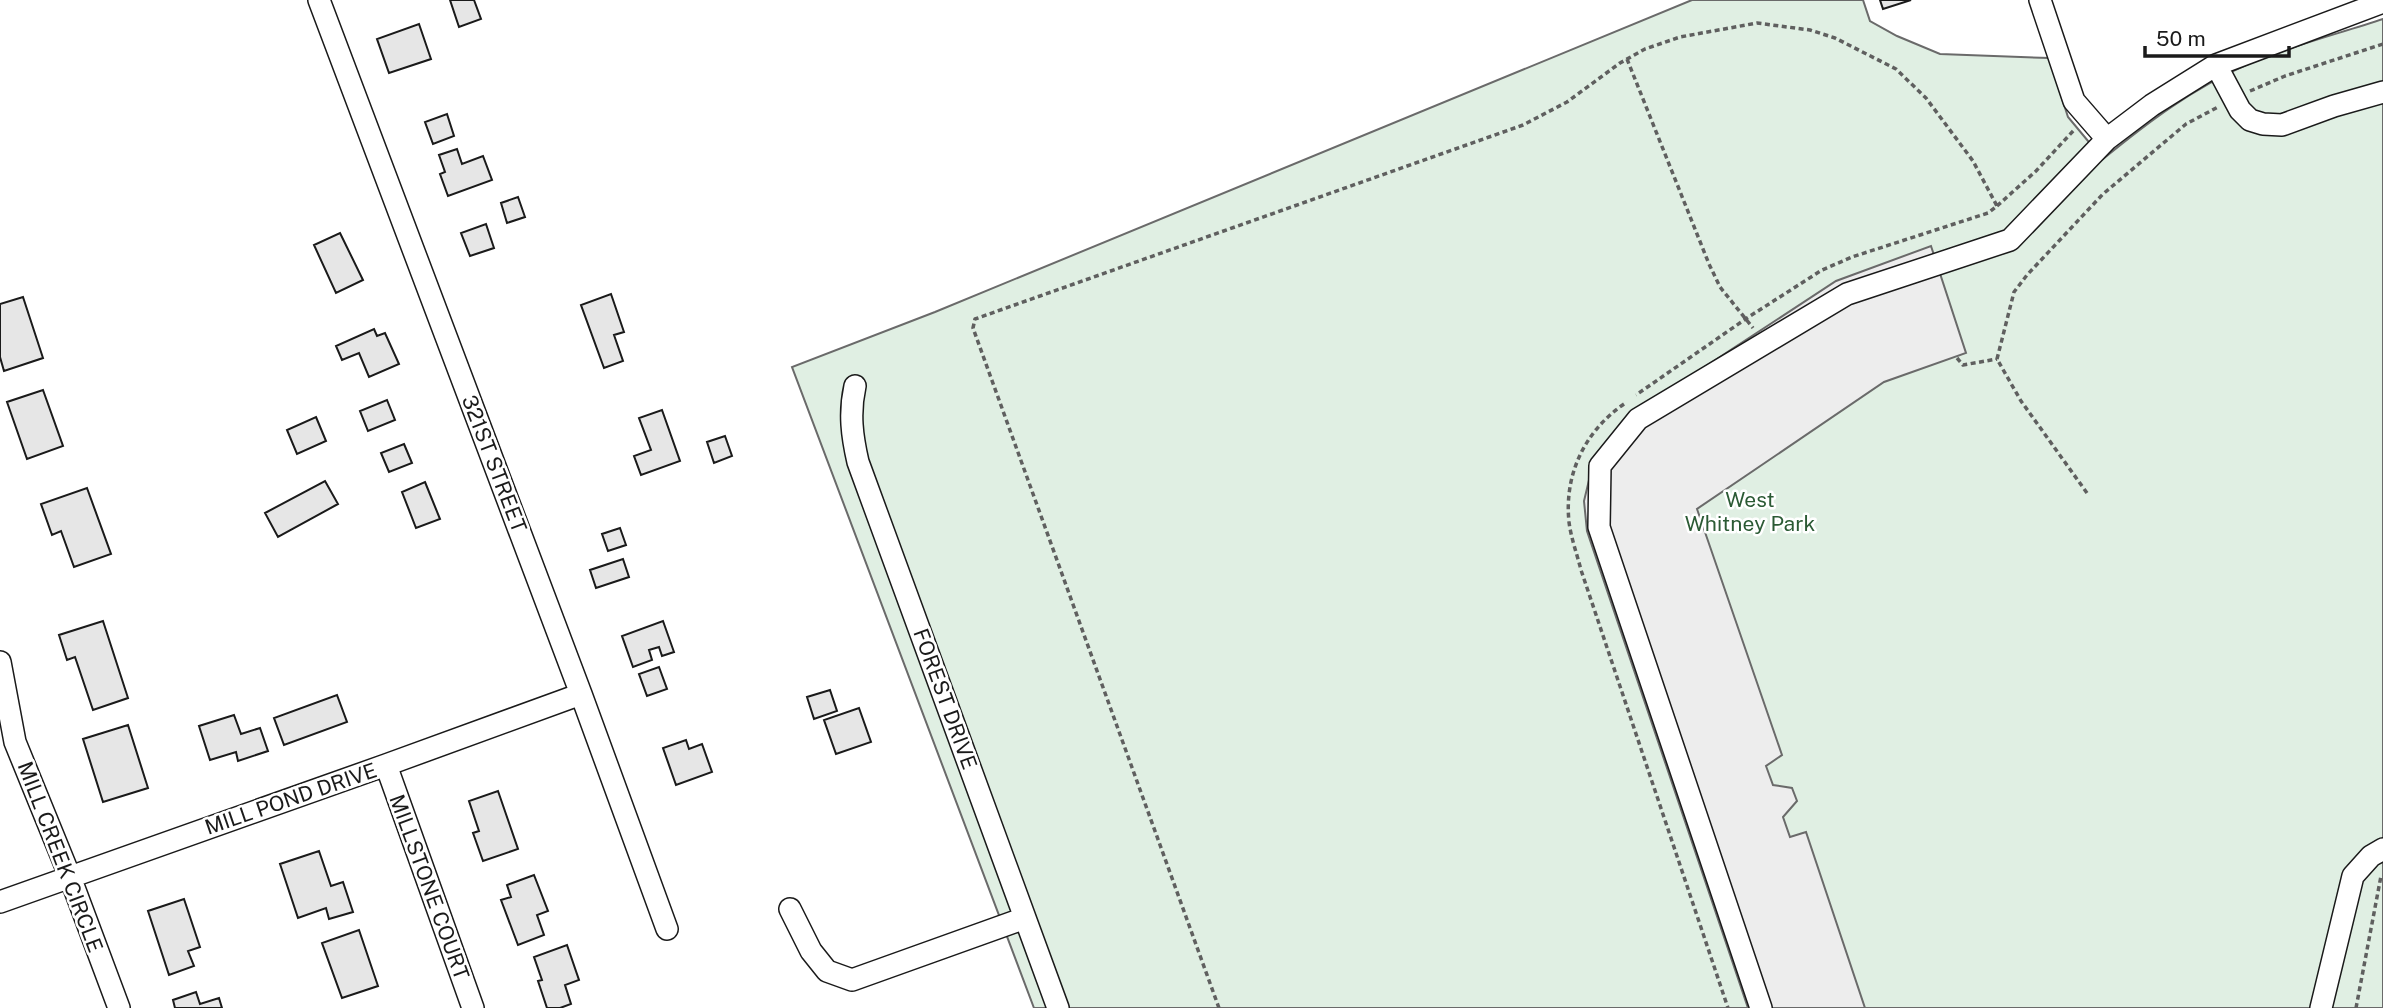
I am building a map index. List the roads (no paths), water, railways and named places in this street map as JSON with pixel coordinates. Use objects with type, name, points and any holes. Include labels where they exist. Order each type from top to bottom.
[{"type":"street","name":"321ST STREET","points":[[319,0],[667,929]]},
{"type":"street","points":[[2040,0],[2074,101],[2107,139]]},
{"type":"street","points":[[1761,1008],[1599,527],[1600,466],[1638,419],[1847,295],[2010,240],[2107,139],[2152,105],[2216,65],[2383,2]]},
{"type":"street","points":[[2216,65],[2233,98],[2250,120],[2283,125],[2383,92]]},
{"type":"street","name":"FOREST DRIVE","points":[[855,386],[851,404],[852,435],[858,462],[1058,1008]]},
{"type":"street","name":"MILL CREEK CIRCLE","points":[[0,662],[15,742],[119,1008]]},
{"type":"street","name":"MILL POND DRIVE","points":[[0,902],[581,694]]},
{"type":"street","name":"MILLSTONE COURT","points":[[386,765],[473,1008]]},
{"type":"street","points":[[2321,1008],[2353,876],[2371,856],[2383,849]]},
{"type":"street","points":[[790,909],[811,951],[827,971],[852,980],[1025,918]]},
{"type":"park label","name":"West Whitney Park","points":[[1750,512]]}]
